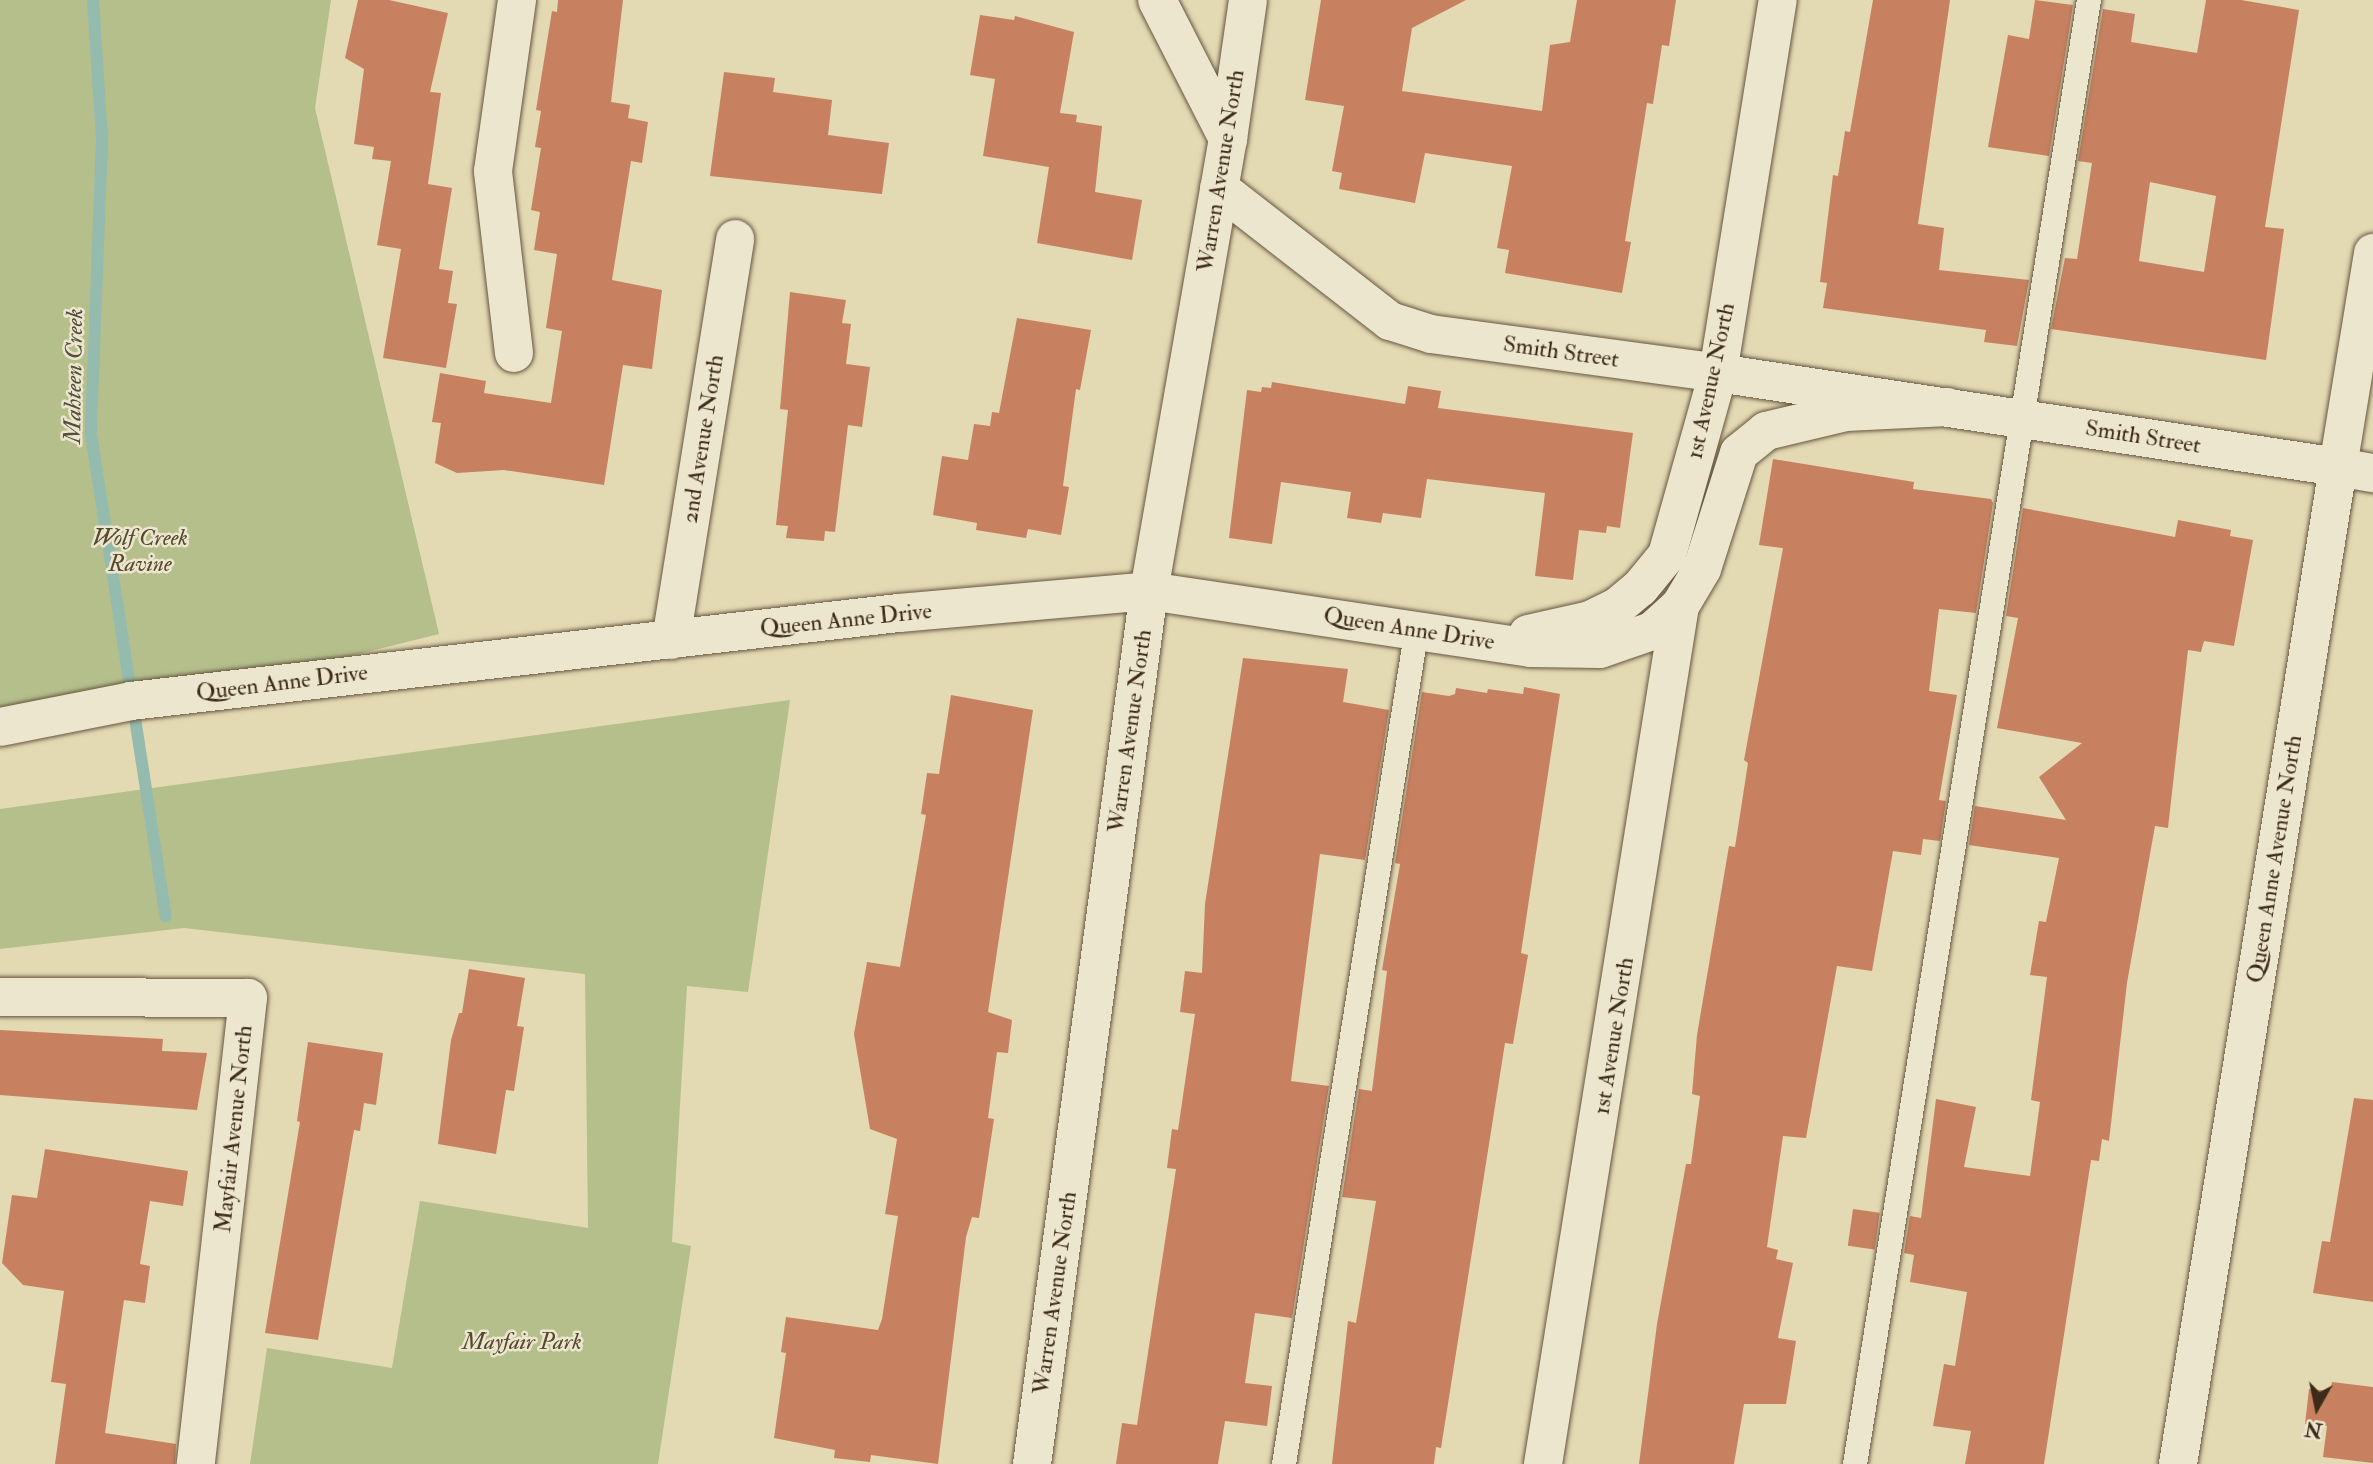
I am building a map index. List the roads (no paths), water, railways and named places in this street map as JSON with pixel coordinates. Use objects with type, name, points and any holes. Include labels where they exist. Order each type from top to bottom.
[{"type":"street","points":[[514,353],[493,171],[517,0]]},
{"type":"street","points":[[1157,0],[1228,139]]},
{"type":"street","name":"Warren Avenue North","points":[[1032,1464],[1149,591],[1228,139],[1248,0]]},
{"type":"street","name":"1st Avenue North","points":[[1488,640],[1556,630],[1590,620],[1617,607],[1640,588],[1667,555],[1717,373],[1778,0]]},
{"type":"street","name":"Smith Street","points":[[1219,188],[1390,321],[1431,334],[1717,373],[2356,470]]},
{"type":"street","name":"2nd Avenue North","points":[[671,640],[735,239]]},
{"type":"street","name":"Queen Anne Avenue North","points":[[2178,1464],[2356,470],[2373,253]]},
{"type":"street","name":"Smith Street","points":[[1680,606],[1703,569],[1739,453],[1766,431],[1855,411],[1948,407]]},
{"type":"street","name":"Queen Anne Drive","points":[[0,727],[131,701],[899,613],[1149,591],[1417,628],[1560,652],[1627,644],[1653,631],[1680,606]]},
{"type":"street","name":"1st Avenue North","points":[[1543,1464],[1680,606]]},
{"type":"street","name":"Mayfair Avenue North","points":[[0,997],[248,998],[196,1464]]},
{"type":"lane","points":[[1856,1464],[2088,0]]},
{"type":"lane","points":[[1284,1464],[1417,628]]},
{"type":"waterway","name":"Mahteen Creek","points":[[93,0],[102,141],[91,434],[166,916]]},
{"type":"park label","name":"Wolf Creek Ravine","points":[[140,551]]},
{"type":"park label","name":"Mayfair Park","points":[[522,1342]]}]
